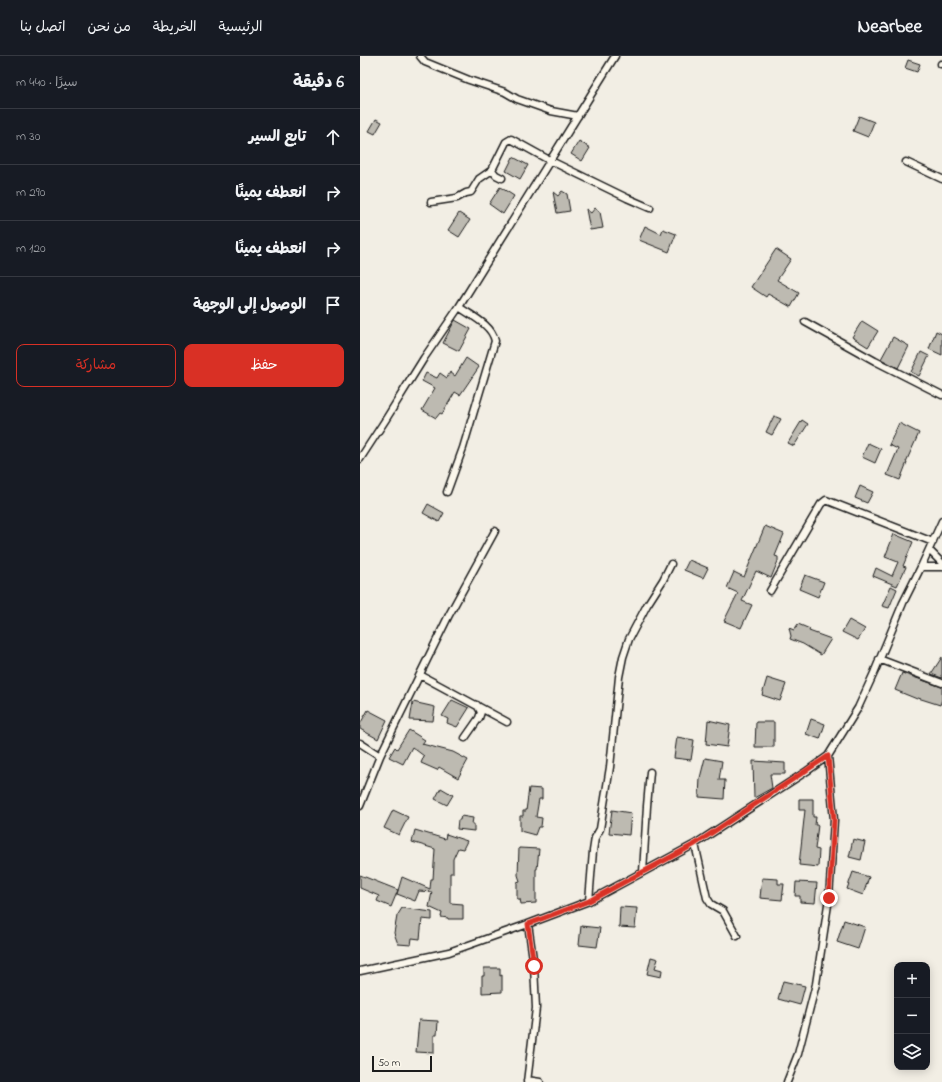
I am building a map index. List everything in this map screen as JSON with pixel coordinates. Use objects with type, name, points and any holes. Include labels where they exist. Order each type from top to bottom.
[{"type":"street","points":[[420,56],[425,62],[469,80],[505,92],[517,99],[551,111],[578,116]]},
{"type":"street","points":[[360,459],[424,358],[459,307],[615,56]]},
{"type":"street","points":[[431,202],[457,198],[471,192],[479,179],[492,170],[506,142],[510,139],[549,160],[650,208]]},
{"type":"street","points":[[906,162],[942,179]]},
{"type":"street","points":[[492,170],[496,175],[502,178]]},
{"type":"street","points":[[447,492],[463,448],[495,342],[494,334],[489,328],[459,307]]},
{"type":"street","points":[[804,322],[875,361],[942,395]]},
{"type":"street","points":[[770,591],[821,504],[826,500],[933,542]]},
{"type":"street","points":[[360,971],[449,952],[589,901],[695,844],[828,756],[858,708],[903,603],[922,567],[942,521]]},
{"type":"street","points":[[360,806],[380,756],[449,615],[495,531]]},
{"type":"street","points":[[929,550],[942,563]]},
{"type":"street","points":[[589,901],[593,851],[595,838],[600,829],[610,767],[619,677],[623,657],[629,639],[671,564]]},
{"type":"street","points":[[922,567],[942,567]]},
{"type":"street","points":[[879,658],[942,683]]},
{"type":"street","points":[[420,675],[507,722]]},
{"type":"street","points":[[465,738],[481,712],[477,705]]},
{"type":"street","points":[[360,743],[380,756]]},
{"type":"street","points":[[787,1082],[798,1054],[816,984],[829,898],[834,820],[828,756]]},
{"type":"street","points":[[643,872],[650,772]]},
{"type":"street","points":[[695,844],[708,900],[711,904],[724,911],[737,936]]},
{"type":"street","points":[[528,924],[534,966],[536,1008],[527,1081],[540,1082]]},
{"type":"building","points":[[908,60],[920,64],[917,72],[905,68]]},
{"type":"building","points":[[859,116],[874,122],[868,137],[853,131]]},
{"type":"building","points":[[376,119],[382,122],[375,134],[369,131]]},
{"type":"building","points":[[579,141],[590,148],[582,161],[571,154]]},
{"type":"building","points":[[513,157],[528,165],[520,179],[506,171]]},
{"type":"building","points":[[500,187],[514,196],[503,214],[489,204]]},
{"type":"building","points":[[562,191],[567,194],[570,211],[557,213],[553,192],[558,196]]},
{"type":"building","points":[[595,208],[600,212],[603,228],[590,230],[586,209],[591,213]]},
{"type":"building","points":[[459,213],[470,220],[459,237],[448,230]]},
{"type":"building","points":[[645,226],[661,234],[663,229],[676,234],[669,252],[639,240]]},
{"type":"building","points":[[776,249],[791,259],[777,280],[799,293],[791,307],[768,294],[766,297],[751,287]]},
{"type":"building","points":[[455,320],[471,329],[459,351],[443,343]]},
{"type":"building","points":[[862,321],[878,331],[868,347],[852,337]]},
{"type":"building","points":[[936,331],[942,334],[942,355],[929,349]]},
{"type":"building","points":[[893,337],[909,346],[898,368],[881,359]]},
{"type":"building","points":[[921,352],[929,356],[919,376],[911,372]]},
{"type":"building","points":[[466,358],[479,367],[460,395],[455,392],[442,414],[440,413],[436,418],[422,410],[435,388],[422,381],[426,373],[437,378],[440,373],[447,378],[450,372],[455,376]]},
{"type":"building","points":[[774,416],[781,419],[772,435],[766,432]]},
{"type":"building","points":[[802,420],[808,424],[794,446],[788,443]]},
{"type":"building","points":[[899,423],[919,433],[900,480],[887,475],[898,449],[889,445]]},
{"type":"building","points":[[868,443],[881,449],[875,463],[862,457]]},
{"type":"building","points":[[860,486],[873,492],[867,503],[855,498]]},
{"type":"building","points":[[428,504],[444,513],[439,522],[423,513]]},
{"type":"building","points":[[765,526],[784,534],[775,556],[778,557],[778,561],[771,578],[756,571],[742,601],[752,605],[741,628],[724,621],[738,593],[727,588],[734,572],[744,577]]},
{"type":"building","points":[[894,534],[913,542],[903,566],[906,567],[897,586],[873,576],[876,568],[892,576],[898,562],[885,557]]},
{"type":"building","points":[[689,560],[708,568],[703,578],[684,570]]},
{"type":"building","points":[[805,575],[824,582],[818,597],[799,589]]},
{"type":"building","points":[[891,586],[897,589],[889,608],[882,606]]},
{"type":"building","points":[[849,620],[865,629],[858,640],[842,632]]},
{"type":"building","points":[[798,624],[810,629],[809,631],[831,639],[821,655],[803,644],[790,639],[791,636],[789,628],[794,630]]},
{"type":"building","points":[[942,657],[942,678],[931,674]]},
{"type":"building","points":[[902,673],[942,687],[942,699],[940,705],[918,698],[917,699],[895,690]]},
{"type":"building","points":[[767,678],[786,684],[780,701],[762,695]]},
{"type":"building","points":[[452,700],[469,708],[457,727],[447,723],[448,719],[442,716]]},
{"type":"building","points":[[413,702],[435,707],[433,721],[410,720]]},
{"type":"building","points":[[368,710],[387,720],[378,739],[360,729],[360,724]]},
{"type":"building","points":[[811,719],[825,724],[820,739],[806,734]]},
{"type":"building","points":[[708,720],[730,725],[727,747],[706,744]]},
{"type":"building","points":[[756,722],[774,722],[774,747],[755,747]]},
{"type":"building","points":[[409,730],[425,740],[422,744],[453,752],[468,760],[458,778],[439,767],[437,770],[421,763],[424,756],[412,747],[403,764],[389,757],[395,747],[397,749]]},
{"type":"building","points":[[677,737],[694,740],[691,760],[674,758]]},
{"type":"building","points":[[705,758],[722,761],[719,780],[725,780],[724,799],[699,797],[700,778]]},
{"type":"building","points":[[753,761],[785,763],[785,774],[770,774],[772,788],[754,798]]},
{"type":"building","points":[[441,788],[453,795],[447,805],[435,799]]},
{"type":"building","points":[[529,788],[542,789],[542,799],[539,799],[536,817],[542,818],[541,827],[538,827],[535,835],[520,831],[520,816],[523,816],[523,811],[526,811]]},
{"type":"building","points":[[799,799],[813,799],[813,817],[816,817],[815,825],[818,825],[815,849],[819,850],[818,867],[799,865],[805,810],[799,810]]},
{"type":"building","points":[[393,810],[408,817],[399,835],[384,828]]},
{"type":"building","points":[[612,810],[631,813],[629,835],[609,833]]},
{"type":"building","points":[[461,816],[473,818],[472,824],[474,824],[474,831],[457,829],[458,820],[460,820]]},
{"type":"building","points":[[415,830],[445,839],[446,834],[467,841],[463,849],[458,848],[453,859],[453,873],[450,873],[450,903],[463,904],[463,919],[448,919],[441,917],[442,913],[429,907],[432,892],[419,891],[415,901],[397,894],[402,877],[430,889],[431,879],[433,879],[435,849],[412,842]]},
{"type":"building","points":[[853,839],[865,842],[861,860],[849,857]]},
{"type":"building","points":[[519,848],[539,849],[536,869],[536,903],[521,904],[520,899],[517,899],[517,882],[520,881],[518,875]]},
{"type":"building","points":[[853,872],[869,877],[863,895],[847,889]]},
{"type":"building","points":[[360,875],[398,890],[391,907],[377,901],[379,896],[360,888]]},
{"type":"building","points":[[762,878],[778,879],[778,884],[784,884],[782,900],[760,898]]},
{"type":"building","points":[[796,882],[817,883],[815,903],[800,902],[800,896],[795,896]]},
{"type":"building","points":[[620,907],[637,908],[635,928],[619,927]]},
{"type":"building","points":[[402,908],[432,912],[432,920],[422,919],[420,939],[412,938],[411,945],[398,944],[394,933],[397,916]]},
{"type":"building","points":[[844,920],[865,927],[858,949],[837,942]]},
{"type":"building","points":[[581,926],[600,928],[597,947],[579,945]]},
{"type":"building","points":[[651,957],[658,959],[655,968],[662,970],[661,977],[647,974]]},
{"type":"building","points":[[484,968],[500,968],[500,976],[502,975],[502,992],[482,993],[482,976],[484,976]]},
{"type":"building","points":[[783,981],[805,986],[800,1005],[778,999]]},
{"type":"building","points":[[419,1020],[438,1021],[437,1035],[434,1035],[434,1053],[416,1052]]},
{"type":"route","points":[[534,966],[528,924],[589,901],[695,844],[828,756],[834,820],[829,898]]}]
